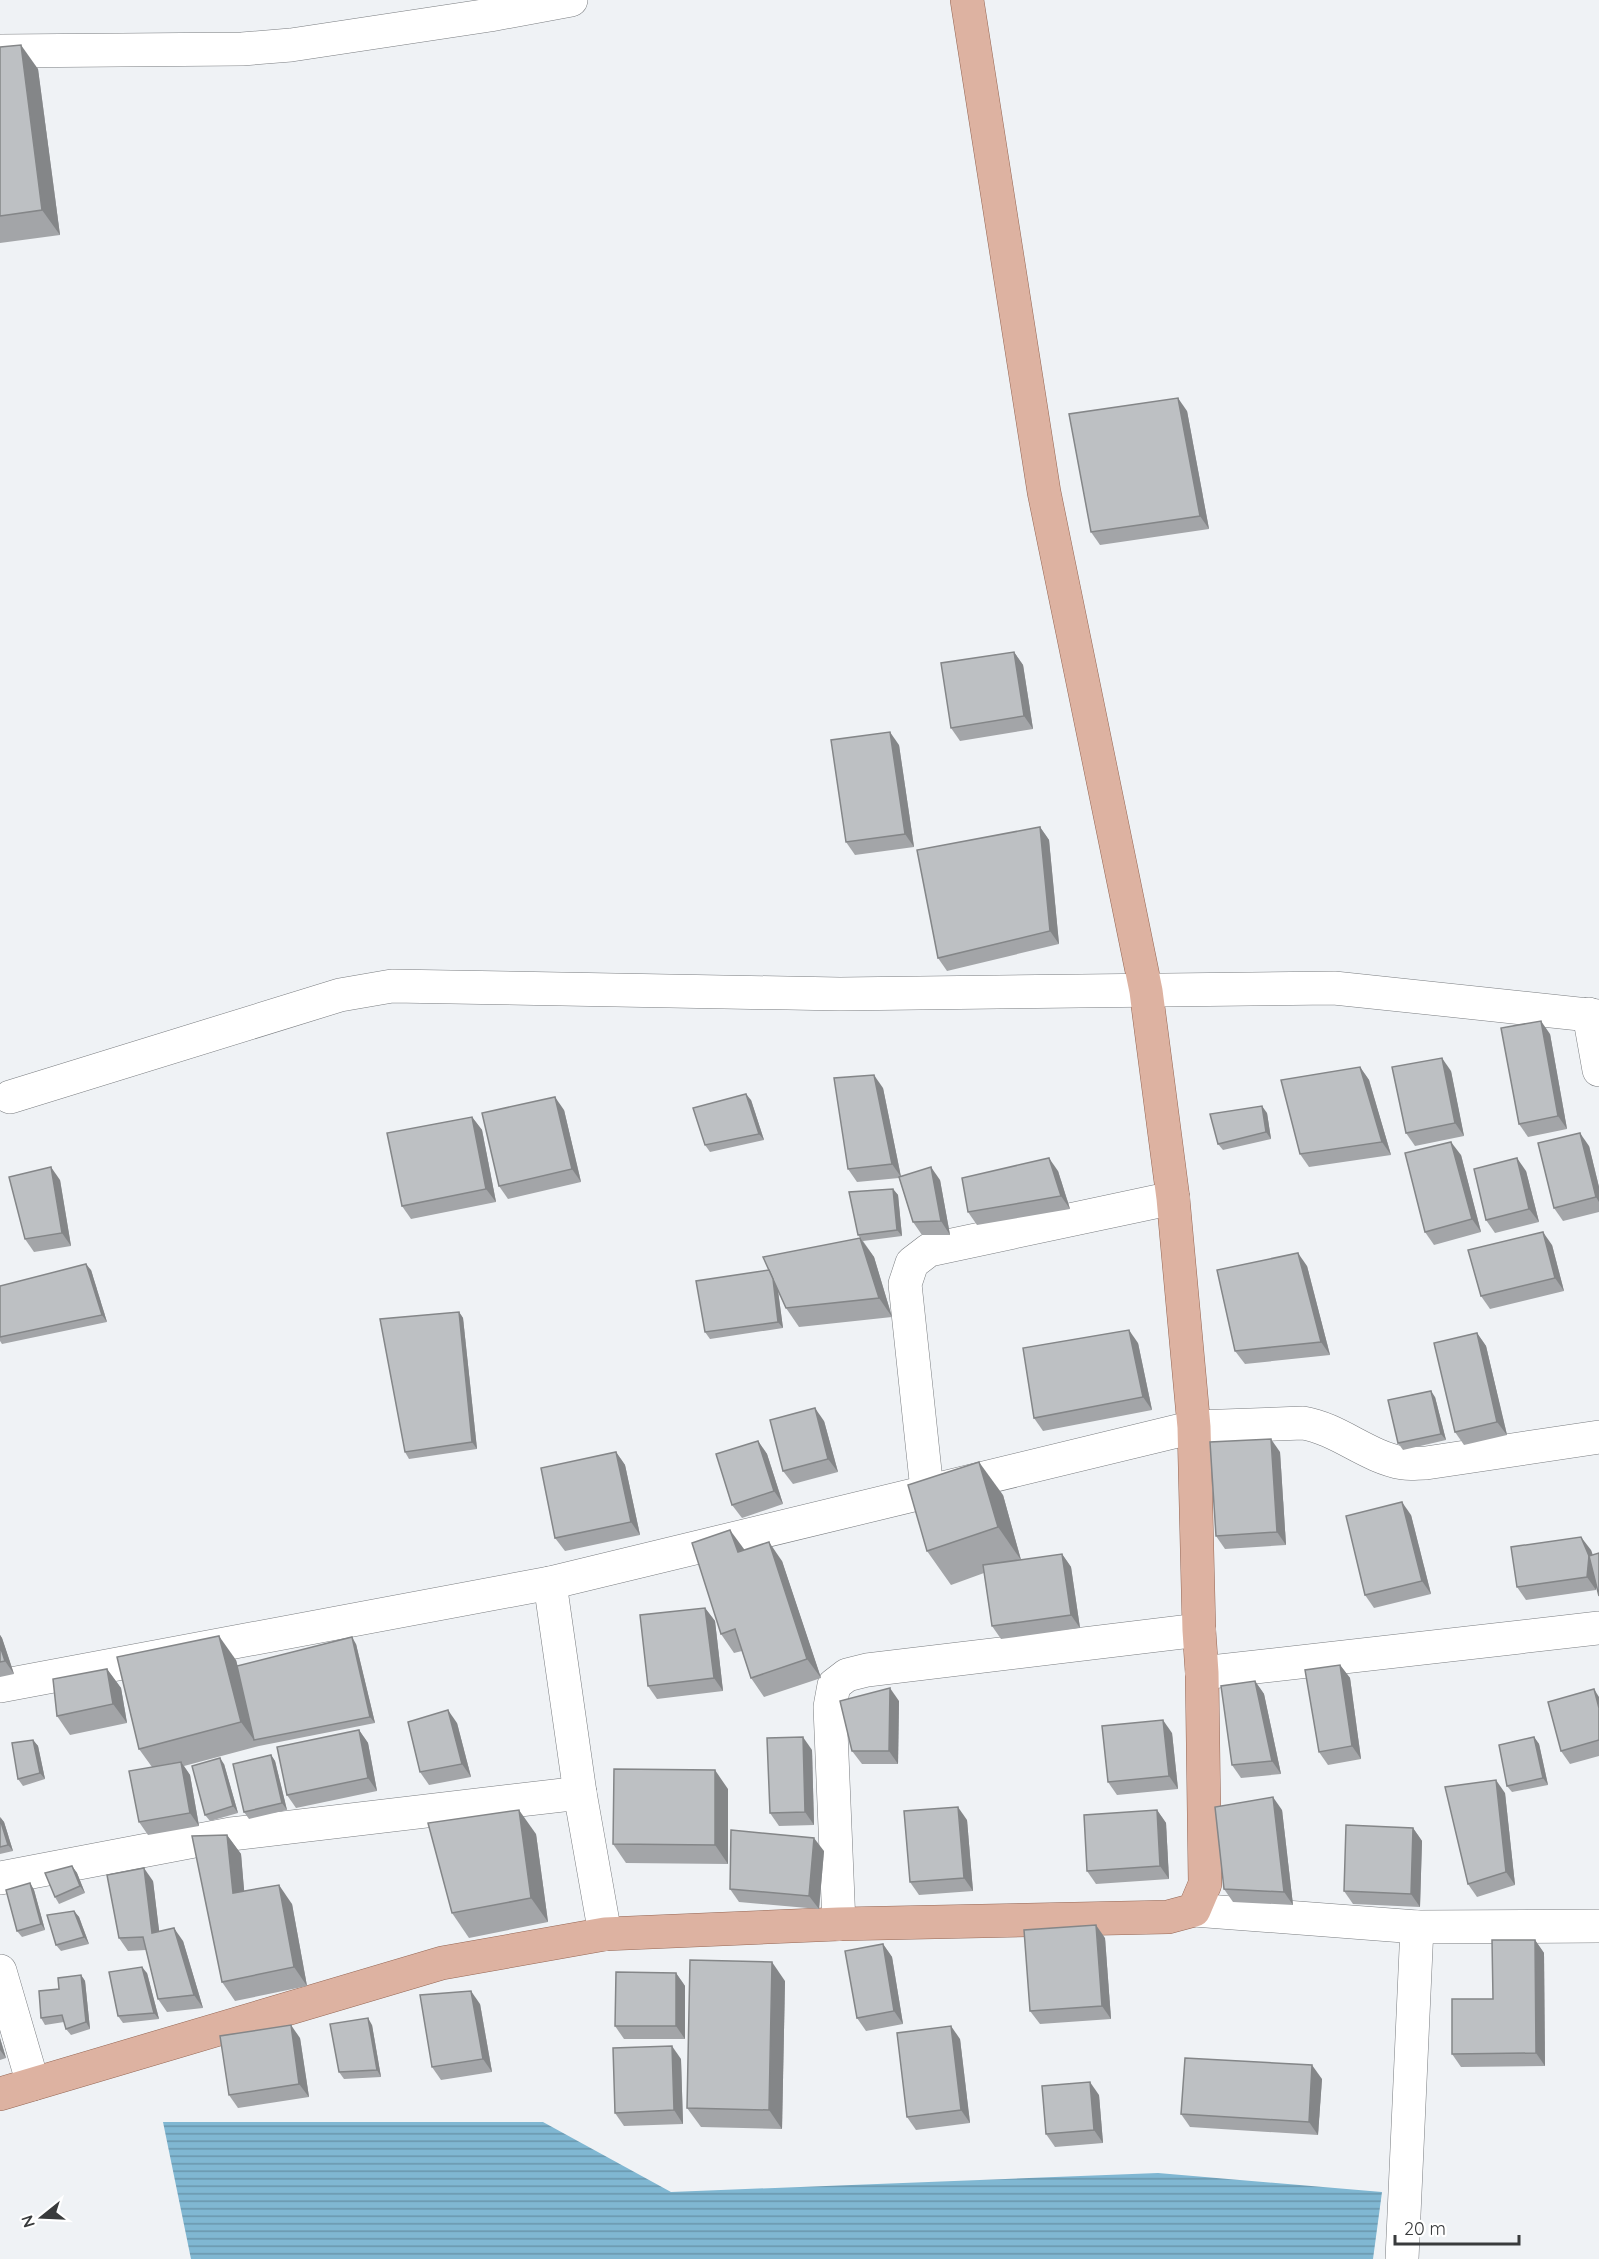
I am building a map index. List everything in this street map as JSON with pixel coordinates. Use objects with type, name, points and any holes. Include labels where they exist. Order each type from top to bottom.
[{"type":"main road","points":[[0,2094],[442,1963],[605,1934],[838,1924],[1168,1917],[1194,1910],[1205,1884],[1202,1673],[1194,1427],[1173,1198],[1146,991],[1044,492],[967,0]]},
{"type":"street","points":[[0,51],[242,49],[291,45],[490,15],[571,0]]},
{"type":"street","points":[[10,1097],[340,994],[392,986],[840,994],[1334,988],[1594,1015],[1599,1070]]},
{"type":"street","points":[[927,1490],[905,1284],[912,1263],[928,1250],[1173,1198]]},
{"type":"street","points":[[0,1686],[550,1583],[1194,1427],[1303,1423],[1320,1426],[1383,1457],[1402,1463],[1426,1463],[1599,1437]]},
{"type":"street","points":[[550,1583],[580,1793],[605,1934]]},
{"type":"street","points":[[1202,1673],[1599,1628]]},
{"type":"street","points":[[838,1924],[830,1707],[834,1685],[847,1675],[867,1670],[1199,1630]]},
{"type":"street","points":[[0,1878],[231,1834],[580,1793]]},
{"type":"street","points":[[1194,1910],[1417,1927],[1599,1926]]},
{"type":"street","points":[[1402,2259],[1417,1927]]},
{"type":"street","points":[[0,1971],[33,2084]]},
{"type":"water","points":[[163,2122],[543,2122],[671,2192],[1158,2173],[1382,2192],[1373,2259],[191,2259]]},
{"type":"building","points":[[21,45],[42,210],[0,216],[0,47]]},
{"type":"building","points":[[1178,398],[1200,516],[1091,532],[1069,414]]},
{"type":"building","points":[[1014,652],[1024,716],[951,728],[941,663]]},
{"type":"building","points":[[890,732],[905,834],[846,842],[831,740]]},
{"type":"building","points":[[1040,827],[1050,931],[938,958],[917,850]]},
{"type":"building","points":[[1541,1021],[1558,1116],[1519,1124],[1501,1028]]},
{"type":"building","points":[[1442,1058],[1455,1123],[1406,1133],[1392,1067]]},
{"type":"building","points":[[1360,1067],[1382,1142],[1300,1154],[1281,1080]]},
{"type":"building","points":[[874,1075],[892,1164],[848,1169],[834,1078]]},
{"type":"building","points":[[746,1094],[759,1134],[705,1145],[693,1108]]},
{"type":"building","points":[[555,1097],[572,1169],[499,1186],[482,1113]]},
{"type":"building","points":[[1262,1106],[1266,1132],[1218,1144],[1210,1114]]},
{"type":"building","points":[[472,1117],[486,1189],[402,1206],[387,1133]]},
{"type":"building","points":[[1580,1133],[1596,1197],[1554,1208],[1538,1143]]},
{"type":"building","points":[[1451,1142],[1472,1219],[1425,1232],[1405,1153]]},
{"type":"building","points":[[1049,1158],[1061,1196],[968,1212],[962,1178]]},
{"type":"building","points":[[1517,1158],[1529,1209],[1486,1220],[1474,1169]]},
{"type":"building","points":[[51,1167],[62,1233],[25,1239],[9,1177]]},
{"type":"building","points":[[931,1167],[941,1221],[913,1222],[899,1177]]},
{"type":"building","points":[[893,1189],[897,1230],[858,1235],[849,1192]]},
{"type":"building","points":[[1543,1232],[1555,1278],[1481,1296],[1468,1250]]},
{"type":"building","points":[[860,1238],[879,1298],[786,1308],[763,1257]]},
{"type":"building","points":[[1298,1253],[1321,1342],[1235,1351],[1217,1270]]},
{"type":"building","points":[[86,1264],[102,1315],[0,1337],[0,1286]]},
{"type":"building","points":[[769,1270],[773,1279],[778,1322],[705,1332],[696,1281]]},
{"type":"building","points":[[459,1312],[472,1442],[405,1452],[380,1319]]},
{"type":"building","points":[[1129,1330],[1143,1397],[1034,1418],[1023,1348]]},
{"type":"building","points":[[1477,1333],[1497,1422],[1455,1432],[1434,1343]]},
{"type":"building","points":[[1431,1391],[1441,1434],[1398,1443],[1388,1400]]},
{"type":"building","points":[[815,1408],[828,1459],[783,1471],[770,1420]]},
{"type":"building","points":[[1271,1439],[1277,1532],[1216,1536],[1210,1442]]},
{"type":"building","points":[[758,1441],[774,1491],[732,1505],[716,1454]]},
{"type":"building","points":[[616,1452],[631,1522],[555,1538],[541,1468]]},
{"type":"building","points":[[979,1462],[998,1527],[927,1551],[908,1485]]},
{"type":"building","points":[[1402,1502],[1422,1581],[1365,1595],[1346,1516]]},
{"type":"building","points":[[730,1530],[738,1552],[769,1542],[807,1659],[751,1678],[735,1629],[721,1634],[692,1543]]},
{"type":"building","points":[[1581,1537],[1589,1556],[1587,1577],[1517,1587],[1511,1547]]},
{"type":"building","points":[[1599,1553],[1599,1596],[1589,1556]]},
{"type":"building","points":[[1062,1554],[1071,1615],[992,1626],[983,1565]]},
{"type":"building","points":[[705,1608],[714,1678],[648,1686],[640,1615]]},
{"type":"building","points":[[219,1636],[241,1722],[139,1749],[117,1657]]},
{"type":"building","points":[[352,1637],[370,1717],[254,1740],[237,1666]]},
{"type":"building","points":[[0,1646],[5,1661],[0,1662]]},
{"type":"building","points":[[1340,1665],[1352,1746],[1319,1752],[1305,1670]]},
{"type":"building","points":[[107,1669],[113,1704],[57,1716],[53,1679]]},
{"type":"building","points":[[1255,1681],[1272,1761],[1232,1765],[1221,1686]]},
{"type":"building","points":[[890,1688],[889,1751],[852,1751],[840,1701]]},
{"type":"building","points":[[1594,1689],[1599,1708],[1599,1740],[1561,1751],[1548,1702]]},
{"type":"building","points":[[448,1710],[462,1764],[420,1772],[408,1722]]},
{"type":"building","points":[[1163,1720],[1169,1776],[1108,1782],[1102,1726]]},
{"type":"building","points":[[359,1730],[368,1778],[287,1795],[277,1747]]},
{"type":"building","points":[[803,1737],[805,1812],[770,1813],[767,1738]]},
{"type":"building","points":[[1534,1737],[1543,1778],[1507,1786],[1499,1745]]},
{"type":"building","points":[[33,1740],[40,1773],[18,1779],[12,1743]]},
{"type":"building","points":[[271,1755],[282,1803],[244,1812],[233,1764]]},
{"type":"building","points":[[220,1758],[233,1806],[205,1815],[192,1766]]},
{"type":"building","points":[[181,1762],[190,1813],[139,1822],[129,1771]]},
{"type":"building","points":[[614,1769],[715,1770],[715,1845],[613,1844]]},
{"type":"building","points":[[1496,1780],[1506,1872],[1468,1884],[1445,1787]]},
{"type":"building","points":[[1273,1797],[1284,1892],[1224,1889],[1215,1807]]},
{"type":"building","points":[[958,1807],[964,1878],[910,1882],[904,1811]]},
{"type":"building","points":[[519,1810],[531,1898],[452,1913],[428,1823]]},
{"type":"building","points":[[1157,1810],[1160,1866],[1087,1871],[1084,1815]]},
{"type":"building","points":[[0,1819],[8,1845],[0,1847]]},
{"type":"building","points":[[1346,1825],[1413,1828],[1411,1894],[1344,1891]]},
{"type":"building","points":[[731,1830],[814,1838],[809,1896],[730,1889]]},
{"type":"building","points":[[227,1835],[233,1893],[279,1885],[294,1967],[222,1982],[192,1836]]},
{"type":"building","points":[[72,1866],[80,1886],[55,1897],[45,1873]]},
{"type":"building","points":[[144,1868],[152,1933],[174,1928],[194,1995],[158,1999],[143,1937],[119,1938],[107,1875]]},
{"type":"building","points":[[30,1883],[41,1924],[17,1931],[6,1890]]},
{"type":"building","points":[[74,1911],[84,1937],[56,1945],[47,1915]]},
{"type":"building","points":[[1096,1925],[1102,2006],[1030,2011],[1024,1930]]},
{"type":"building","points":[[1492,1940],[1535,1940],[1536,2053],[1452,2054],[1452,1999],[1493,1999]]},
{"type":"building","points":[[883,1944],[894,2011],[857,2018],[845,1951]]},
{"type":"building","points":[[690,1960],[772,1962],[769,2110],[687,2108]]},
{"type":"building","points":[[142,1967],[154,2013],[118,2016],[109,1972]]},
{"type":"building","points":[[616,1972],[676,1973],[676,2026],[615,2026]]},
{"type":"building","points":[[81,1975],[86,2022],[66,2029],[62,2015],[41,2018],[39,1991],[59,1989],[58,1978]]},
{"type":"building","points":[[471,1991],[483,2059],[432,2067],[420,1995]]},
{"type":"building","points":[[368,2018],[377,2070],[339,2072],[330,2024]]},
{"type":"building","points":[[291,2025],[299,2084],[229,2095],[220,2036]]},
{"type":"building","points":[[951,2026],[961,2110],[907,2117],[897,2033]]},
{"type":"building","points":[[672,2046],[674,2110],[615,2113],[613,2048]]},
{"type":"building","points":[[1185,2058],[1312,2065],[1309,2122],[1181,2114]]},
{"type":"building","points":[[1090,2082],[1094,2130],[1046,2134],[1042,2086]]}]
